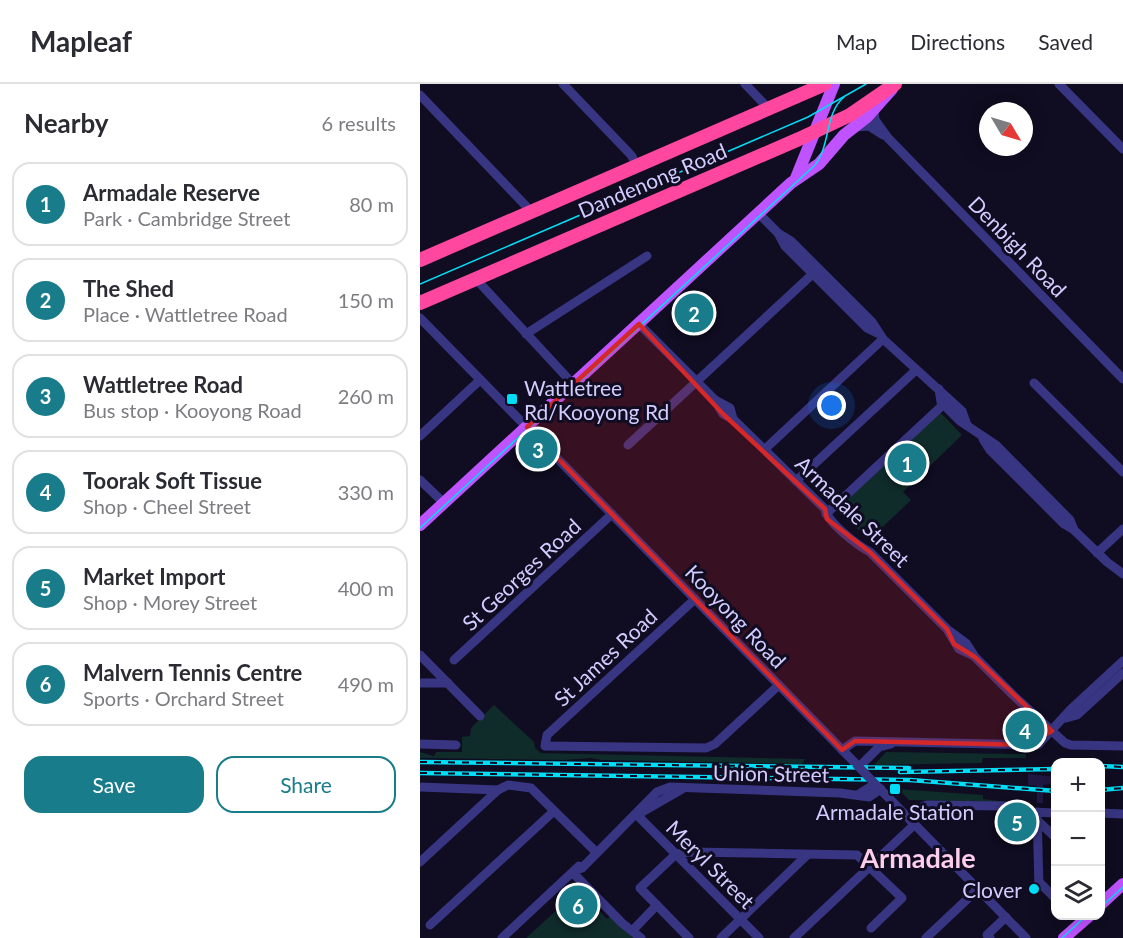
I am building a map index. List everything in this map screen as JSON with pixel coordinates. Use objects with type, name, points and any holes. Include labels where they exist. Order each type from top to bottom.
[{"type":"highway","name":"Dandenong Road","points":[[420,260],[770,110],[825,84]]},
{"type":"highway","name":"Dandenong Road","points":[[420,303],[814,132],[850,115],[896,84]]},
{"type":"main road","points":[[791,183],[808,152],[834,84]]},
{"type":"main road","points":[[420,525],[791,183],[819,164],[851,130],[874,110],[896,84]]},
{"type":"main road","points":[[1105,901],[1123,884]]},
{"type":"main road","points":[[1065,938],[1084,920]]},
{"type":"street","points":[[563,84],[631,155],[638,167]]},
{"type":"street","points":[[745,84],[770,110]]},
{"type":"street","points":[[1059,84],[1123,149]]},
{"type":"street","points":[[420,95],[526,206],[530,213]]},
{"type":"street","name":"Denbigh Road","points":[[874,110],[875,119],[888,138],[1123,380]]},
{"type":"street","name":"Denbigh Road","points":[[851,130],[860,125],[869,126],[888,138]]},
{"type":"street","points":[[759,214],[778,233],[791,241],[816,271],[872,322],[881,336],[916,370],[939,389],[939,398],[947,402],[967,425],[983,438],[990,450],[1036,497],[1123,575]]},
{"type":"street","points":[[526,334],[647,256]]},
{"type":"street","points":[[628,445],[816,271]]},
{"type":"street","points":[[476,279],[573,384]]},
{"type":"street","name":"Kooyong Road","points":[[420,318],[1026,938]]},
{"type":"street","name":"Armadale Street","points":[[639,324],[715,400],[723,414],[734,419],[825,509],[826,514],[856,544],[870,552],[947,629],[954,644],[975,657],[1052,731],[1069,745],[1123,746]]},
{"type":"street","points":[[765,449],[881,336]]},
{"type":"street","points":[[796,481],[916,370]]},
{"type":"street","points":[[420,436],[480,380]]},
{"type":"street","points":[[1034,383],[1123,472]]},
{"type":"street","points":[[826,514],[947,402]]},
{"type":"street","points":[[420,480],[444,503]]},
{"type":"street","name":"St Georges Road","points":[[454,660],[612,514]]},
{"type":"street","points":[[1097,553],[1123,529]]},
{"type":"street","name":"St James Road","points":[[695,600],[547,735],[544,744],[548,747],[706,748],[715,744],[779,685]]},
{"type":"street","points":[[420,655],[480,716]]},
{"type":"street","points":[[842,750],[855,741],[1026,745],[1052,731],[1122,668]]},
{"type":"street","points":[[420,683],[448,683]]},
{"type":"street","points":[[859,766],[879,747],[894,743]]},
{"type":"street","points":[[420,744],[456,745]]},
{"type":"street","points":[[420,862],[498,790],[508,785],[529,787],[594,854]]},
{"type":"street","name":"Union Street","points":[[502,938],[584,860],[638,815],[682,789],[859,794],[876,787]]},
{"type":"street","points":[[421,788],[498,790]]},
{"type":"street","points":[[469,789],[483,804]]},
{"type":"street","points":[[794,938],[913,823],[916,810],[927,805],[1008,806],[1038,817],[1051,832]]},
{"type":"street","points":[[430,925],[554,811]]},
{"type":"street","points":[[1105,813],[1123,814]]},
{"type":"street","points":[[1038,817],[1051,814]]},
{"type":"street","name":"Meryl Street","points":[[638,815],[759,938]]},
{"type":"street","points":[[1038,817],[1039,884],[1051,895]]},
{"type":"street","points":[[689,938],[640,888],[676,854],[691,852],[857,855],[902,898],[871,928]]},
{"type":"street","points":[[721,938],[807,855]]},
{"type":"street","points":[[574,871],[641,938]]},
{"type":"street","points":[[926,938],[978,889]]},
{"type":"street","points":[[632,931],[657,905]]},
{"type":"street","points":[[990,938],[987,935],[1006,917]]},
{"type":"highlighted area","points":[[639,324],[723,414],[825,509],[827,519],[870,552],[947,629],[954,644],[975,657],[1052,731],[1026,745],[855,741],[842,750],[527,427]]},
{"type":"green space","points":[[938,410],[962,435],[903,492],[911,500],[869,540],[835,507]]},
{"type":"green space","points":[[494,705],[534,742],[535,748],[541,753],[805,759],[802,764],[591,758],[564,760],[420,758],[420,752],[434,756],[436,752],[462,752],[462,737],[470,736],[471,728]]},
{"type":"green space","points":[[886,752],[1026,754],[1026,758],[983,758],[982,763],[874,765]]},
{"type":"green space","points":[[898,789],[983,795],[983,799],[1016,803],[909,800]]},
{"type":"green space","points":[[579,890],[607,919],[611,916],[633,938],[526,938]]},
{"type":"building","points":[[1028,774],[1051,776],[1051,784],[1043,785],[1043,803],[1037,803],[1037,786],[1028,785]]},
{"type":"tram line","points":[[420,284],[808,117],[866,84]]},
{"type":"tram line","points":[[420,528],[815,165],[820,157],[833,112],[844,97]]},
{"type":"tram line","points":[[1105,903],[1123,887]]},
{"type":"tram line","points":[[1062,938],[1082,920]]},
{"type":"railway","points":[[420,762],[909,768]]},
{"type":"railway","points":[[1105,766],[1123,767]]},
{"type":"railway","points":[[900,772],[1051,769]]},
{"type":"railway","points":[[420,773],[910,780],[1051,791]]},
{"type":"railway","points":[[1105,790],[1123,788]]},
{"type":"place","name":"The Shed","points":[[694,313]]},
{"type":"place","name":"Wattletree Rd/Kooyong Rd","points":[[512,399]]},
{"type":"place","name":"Wattletree Road","points":[[538,449]]},
{"type":"place","name":"Armadale Reserve","points":[[907,463]]},
{"type":"place","name":"Toorak Soft Tissue","points":[[1025,730]]},
{"type":"place","name":"Armadale Station","points":[[895,789]]},
{"type":"place","name":"Market Import","points":[[1017,822]]},
{"type":"place","name":"Clover","points":[[1034,889]]},
{"type":"place","name":"Malvern Tennis Centre","points":[[578,905]]},
{"type":"district","name":"Armadale","points":[[918,857]]}]
